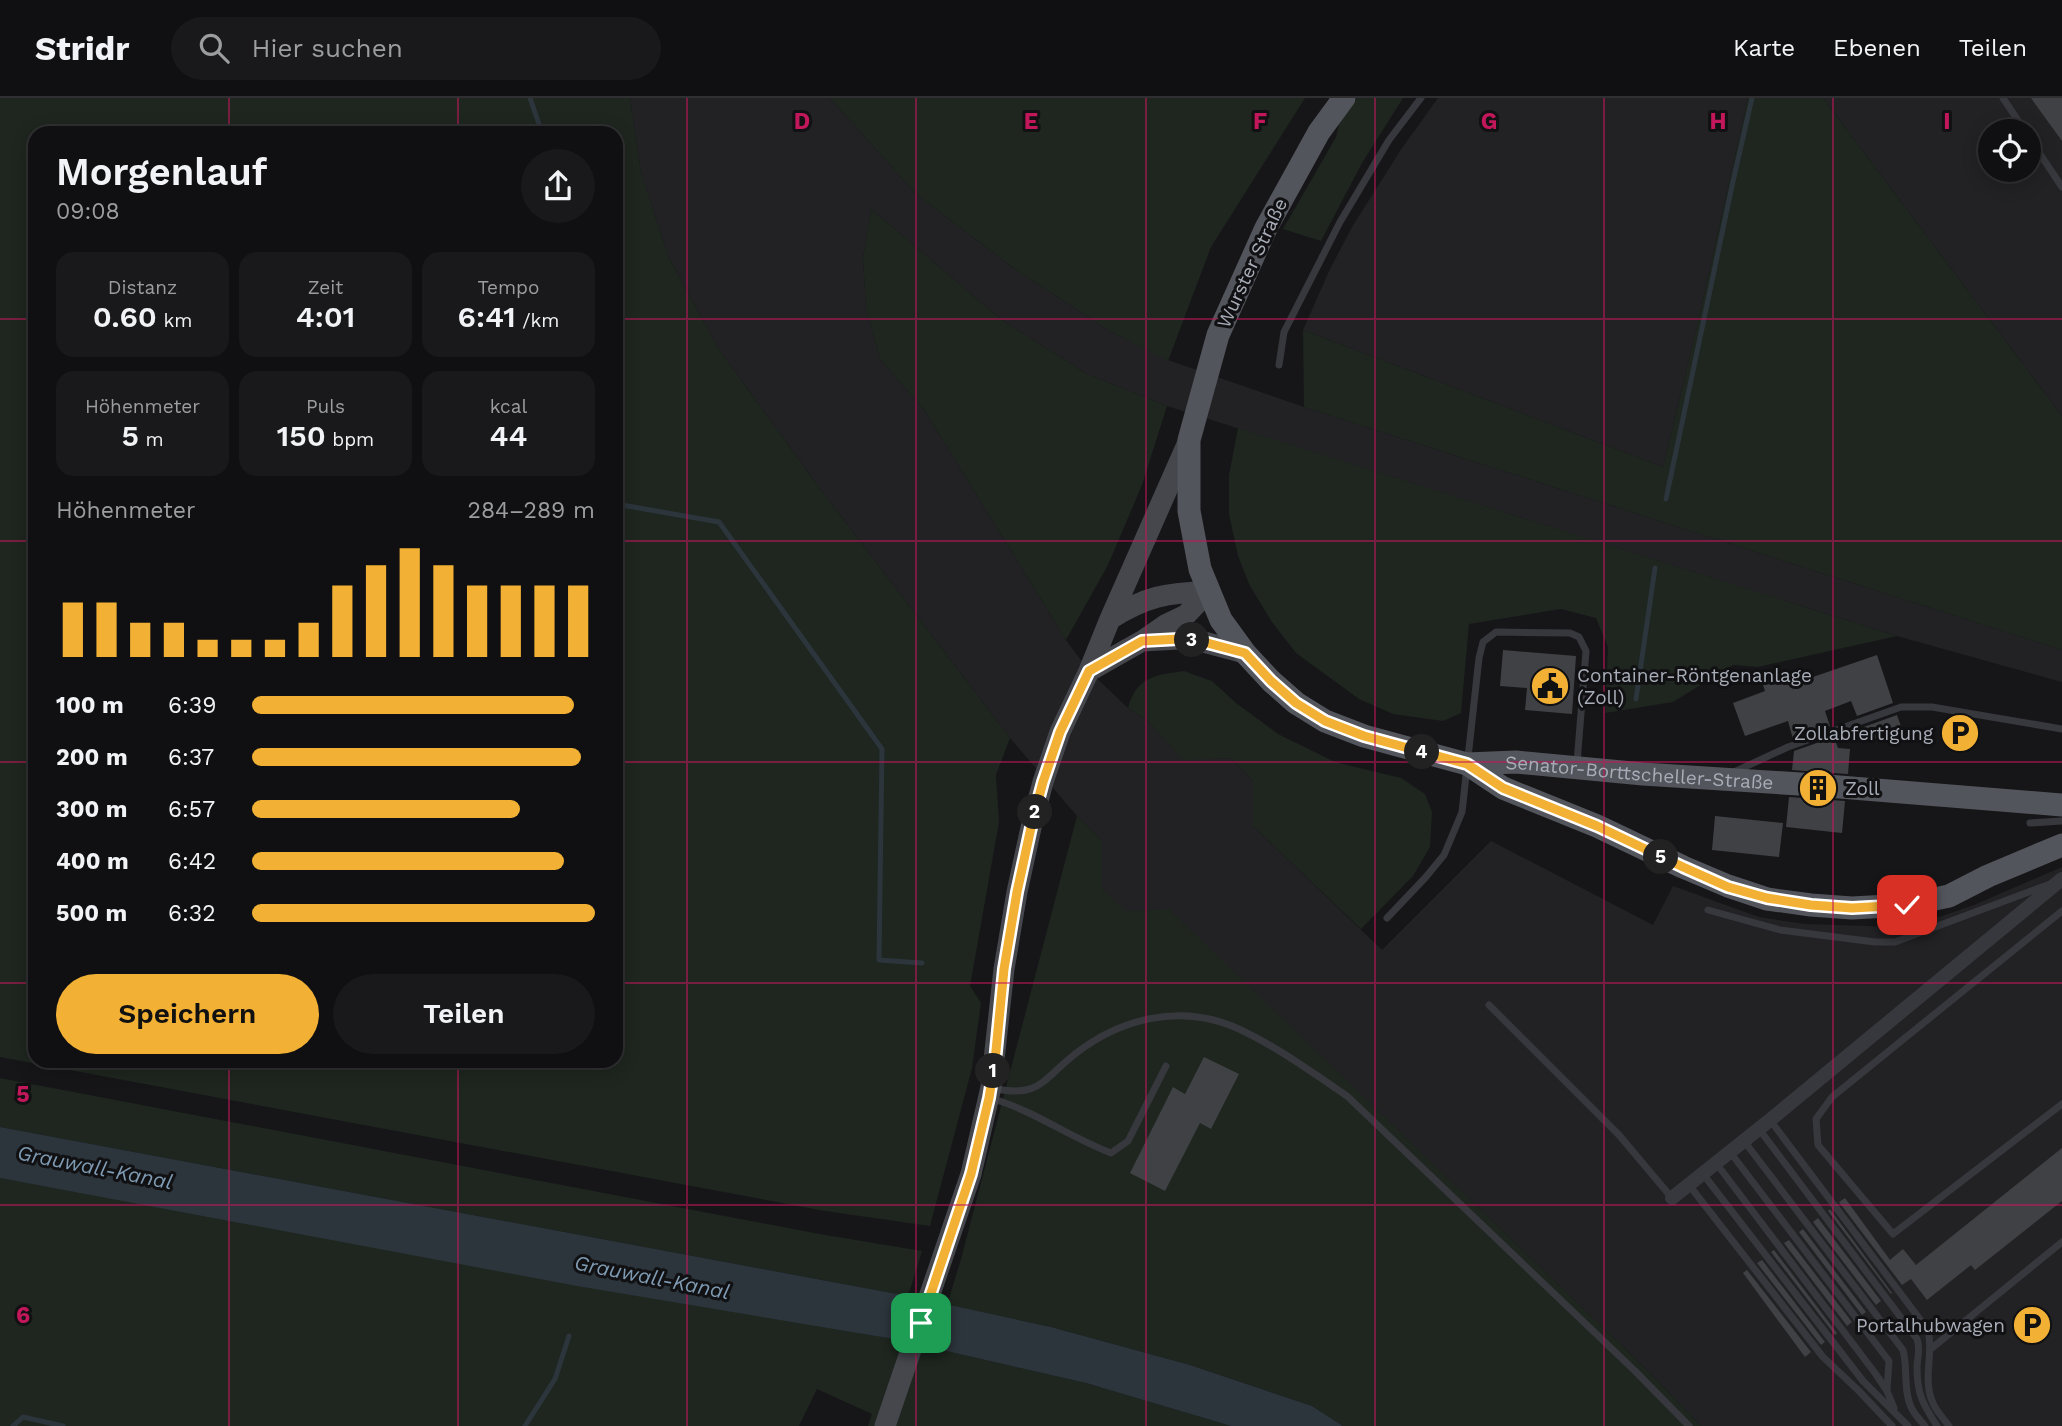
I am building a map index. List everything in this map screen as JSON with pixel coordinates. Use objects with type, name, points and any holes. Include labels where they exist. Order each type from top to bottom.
[{"type":"main road","name":"Wurster Straße","points":[[885,1426],[971,1174],[990,1093],[1004,969],[1017,892],[1032,823],[1060,732],[1189,440],[1218,335],[1261,240],[1319,132],[1344,98]]},
{"type":"main road","name":"Wurster Straße","points":[[1189,440],[1189,511],[1200,569],[1208,592]]},
{"type":"main road","points":[[1110,619],[1125,609],[1156,597],[1179,592],[1208,592]]},
{"type":"main road","points":[[1089,671],[1186,615],[1208,592]]},
{"type":"main road","name":"Senator-Borttscheller-Straße","points":[[1208,592],[1221,620],[1245,653],[1296,703],[1325,721],[1364,736],[1467,764],[1516,762],[1576,769],[2062,805]]},
{"type":"main road","points":[[1142,641],[1200,641],[1245,653]]},
{"type":"main road","name":"Senator-Borttscheller-Straße","points":[[1467,764],[1503,788],[1597,826],[1728,887],[1767,898],[1811,905],[1852,908],[1907,905],[1949,896],[1988,876],[2062,845]]},
{"type":"street","points":[[1672,1198],[1765,1125],[2061,879]]},
{"type":"lane","points":[[1279,365],[1284,332],[1340,222],[1389,140],[1421,98]]},
{"type":"lane","points":[[2003,98],[2017,119]]},
{"type":"lane","points":[[2041,156],[2062,187]]},
{"type":"lane","points":[[1387,918],[1444,855],[1462,812],[1479,658],[1483,642],[1496,632],[1570,633],[1579,637],[1586,651],[1576,769]]},
{"type":"lane","points":[[1716,780],[1788,747],[1901,708],[1932,708],[2062,729]]},
{"type":"lane","points":[[2030,823],[2062,821]]},
{"type":"lane","points":[[1708,910],[1780,930],[1895,942],[2061,879]]},
{"type":"lane","points":[[2062,911],[1832,1097],[1816,1119],[1818,1145],[1893,1234],[2062,1104]]},
{"type":"lane","points":[[1489,1005],[1619,1135],[1672,1198]]},
{"type":"lane","points":[[990,1093],[1031,1090],[1099,1036],[1133,1021],[1163,1015],[1200,1018],[1231,1026],[1308,1069],[1347,1096],[1689,1426]]},
{"type":"lane","points":[[990,1093],[1003,1102],[1111,1153],[1128,1141],[1166,1066]]},
{"type":"lane","points":[[1765,1125],[1928,1329],[1932,1348],[1928,1384],[1933,1402],[1949,1426]]},
{"type":"lane","points":[[1765,1125],[1917,1339],[1920,1347],[1917,1363],[1918,1388],[1922,1402],[1937,1426]]},
{"type":"lane","points":[[1744,1141],[1903,1350],[1911,1407],[1924,1426]]},
{"type":"lane","points":[[1730,1152],[1889,1362],[1887,1391]]},
{"type":"lane","points":[[1716,1163],[1875,1373],[1896,1412]]},
{"type":"lane","points":[[1703,1174],[1863,1381],[1908,1426]]},
{"type":"lane","points":[[1689,1185],[1823,1357],[1892,1426]]},
{"type":"lane","points":[[1932,1348],[2062,1242]]},
{"type":"shaded area","points":[[0,98],[630,98],[641,173],[669,258],[718,348],[821,490],[1010,738],[996,775],[999,822],[970,986],[981,1003],[972,1068],[930,1226],[825,1211],[59,1068],[623,1068],[623,126],[28,126],[28,1062],[0,1057]]},
{"type":"shaded area","points":[[630,98],[830,98],[916,194],[1012,267],[1108,330],[1168,360],[1304,407],[2062,650],[2062,682],[1897,636],[1167,406],[1087,374],[1002,320],[871,209],[863,258],[866,308],[880,359],[925,411],[1066,640],[1089,671],[1128,708],[1148,721],[1183,759],[1231,758],[1253,781],[1253,826],[1382,950],[1491,841],[1653,925],[1673,886],[1759,917],[1805,924],[1897,927],[1974,905],[2062,867],[2062,1426],[1701,1426],[1648,1371],[1169,910],[1125,912],[1102,888],[1102,841],[1010,738],[821,490],[718,348],[669,258],[641,173]]},
{"type":"shaded area","points":[[830,98],[1305,98],[1211,247],[1168,361],[1108,330],[1012,267],[916,194]]},
{"type":"shaded area","points":[[1357,98],[1403,98],[1362,163],[1321,241],[1283,229],[1336,137],[1339,124]]},
{"type":"shaded area","points":[[1438,98],[1748,98],[1663,467],[1303,330],[1352,227],[1402,148]]},
{"type":"shaded area","points":[[1748,98],[1823,98],[2062,416],[2062,650],[1304,407],[1303,330],[1663,467]]},
{"type":"shaded area","points":[[1823,98],[2062,98],[2062,416]]},
{"type":"shaded area","points":[[871,209],[1002,320],[1087,374],[1167,406],[1142,485],[1108,565],[1066,640],[925,411],[880,359],[866,308],[863,258]]},
{"type":"shaded area","points":[[1238,428],[1897,636],[1758,667],[1733,665],[1673,702],[1605,713],[1608,647],[1596,618],[1561,609],[1469,624],[1461,713],[1443,721],[1393,714],[1359,699],[1296,653],[1272,622],[1250,586],[1238,556],[1229,514],[1229,475]]},
{"type":"shaded area","points":[[1184,671],[1212,681],[1236,703],[1278,734],[1335,762],[1401,778],[1425,794],[1432,812],[1430,847],[1413,876],[1361,929],[1253,826],[1253,781],[1231,758],[1183,760],[1148,721],[1128,708],[1136,690],[1148,679]]},
{"type":"shaded area","points":[[1077,816],[1102,841],[1102,888],[1125,911],[1169,909],[1648,1371],[1701,1426],[1343,1426],[1312,1406],[1190,1365],[1051,1327],[947,1305]]},
{"type":"shaded area","points":[[0,1078],[814,1233],[922,1251],[908,1296],[0,1127]]},
{"type":"shaded area","points":[[0,1178],[894,1339],[1086,1383],[1231,1426],[868,1426],[872,1414],[817,1389],[799,1426],[0,1426]]},
{"type":"water","name":"Grauwall-Kanal","points":[[0,1127],[908,1296],[1051,1327],[1190,1365],[1312,1406],[1343,1426],[1231,1426],[1086,1383],[894,1339],[577,1286],[0,1178]]},
{"type":"building","points":[[2031,98],[2062,98],[2062,141]]},
{"type":"building","name":"Container-Röntgenanlage (Zoll)","points":[[1503,650],[1576,656],[1572,714],[1525,710],[1527,688],[1500,686]]},
{"type":"building","points":[[1877,655],[1893,703],[1857,716],[1851,701],[1825,711],[1830,726],[1793,739],[1788,721],[1745,736],[1733,703],[1765,691],[1763,685],[1804,671],[1807,679]]},
{"type":"building","points":[[1897,715],[1902,729],[1866,742],[1861,728]]},
{"type":"building","points":[[1834,737],[1838,748],[1850,749],[1848,774],[1792,770],[1794,751]]},
{"type":"building","points":[[1789,797],[1845,801],[1842,833],[1786,827]]},
{"type":"building","points":[[1715,816],[1783,823],[1779,857],[1712,850]]},
{"type":"building","points":[[1204,1057],[1239,1074],[1211,1129],[1200,1123],[1165,1191],[1130,1173],[1173,1087],[1185,1094]]},
{"type":"building","points":[[2062,1148],[2062,1201],[1975,1270],[1971,1265],[1927,1300],[1911,1279],[1902,1285],[1839,1202],[1845,1198],[1890,1260],[1903,1249],[1916,1265]]},
{"type":"building","points":[[1830,1209],[1892,1293],[1891,1294],[1828,1211]]},
{"type":"building","points":[[1818,1218],[1881,1301],[1876,1305],[1813,1222]]},
{"type":"building","points":[[1803,1229],[1866,1312],[1862,1315],[1799,1232]]},
{"type":"building","points":[[1789,1240],[1852,1322],[1847,1326],[1784,1243]]},
{"type":"building","points":[[1774,1250],[1837,1333],[1835,1335],[1771,1252]]},
{"type":"building","points":[[1762,1260],[1825,1342],[1821,1345],[1757,1263]]},
{"type":"building","points":[[1747,1270],[1811,1352],[1805,1357],[1743,1273]]},
{"type":"waterway","points":[[530,98],[540,126]]},
{"type":"waterway","points":[[1666,499],[1752,98]]},
{"type":"waterway","points":[[623,505],[719,522],[882,749],[879,960],[922,963]]},
{"type":"waterway","points":[[1636,699],[1655,568]]},
{"type":"waterway","points":[[525,1426],[555,1379],[569,1336]]},
{"type":"waterway","points":[[13,1426],[23,1417],[63,1426]]},
{"type":"place","name":"Container-Röntgenanlage (Zoll)","points":[[1550,686]]},
{"type":"place","name":"Zollabfertigung","points":[[1960,733]]},
{"type":"place","name":"Zoll","points":[[1818,788]]},
{"type":"place","name":"Portalhubwagen","points":[[2032,1325]]},
{"type":"route","points":[[921,1323],[971,1174],[989,1098],[1004,969],[1017,892],[1043,782],[1060,732],[1089,671],[1142,641],[1200,641],[1245,653],[1296,703],[1325,721],[1364,736],[1467,764],[1503,788],[1597,826],[1728,887],[1767,898],[1811,905],[1852,908],[1907,905]]}]
